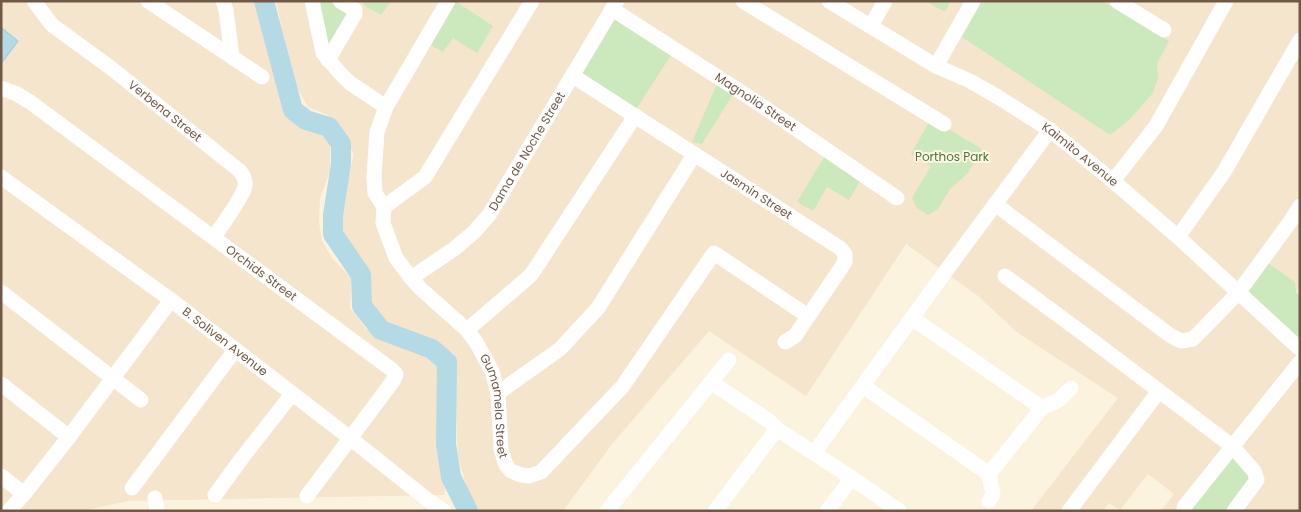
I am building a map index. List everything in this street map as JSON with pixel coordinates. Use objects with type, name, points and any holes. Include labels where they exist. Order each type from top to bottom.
[{"type":"street","name":"Verbena Street","points":[[34,1],[52,25],[111,68],[240,171],[245,179],[242,195],[214,237]]},
{"type":"street","points":[[148,1],[262,77]]},
{"type":"street","points":[[223,1],[226,10],[232,57]]},
{"type":"street","points":[[312,1],[323,53],[350,83],[386,107]]},
{"type":"street","points":[[328,60],[355,14],[355,10],[340,1]]},
{"type":"street","name":"Gumamela Street","points":[[448,1],[386,107],[377,132],[374,176],[375,193],[384,207],[384,223],[396,258],[421,289],[467,330],[492,371],[498,394],[501,449],[506,465],[511,472],[529,476],[541,472],[622,387],[714,253],[808,316]]},
{"type":"street","points":[[384,207],[425,177],[532,1]]},
{"type":"street","points":[[743,1],[944,124]]},
{"type":"street","name":"Kaimito Avenue","points":[[829,1],[936,66],[998,97],[1050,130],[1113,181],[1300,349]]},
{"type":"street","points":[[871,26],[885,1]]},
{"type":"street","points":[[936,66],[973,1]]},
{"type":"street","points":[[1117,1],[1138,7],[1164,30]]},
{"type":"street","points":[[1113,181],[1156,126],[1226,1]]},
{"type":"street","name":"Dama de Noche Street","points":[[411,278],[454,249],[474,232],[489,215],[614,5]]},
{"type":"street","name":"Magnolia Street","points":[[614,5],[897,198]]},
{"type":"street","points":[[1178,238],[1224,172],[1300,40]]},
{"type":"street","name":"Jasmin Street","points":[[573,76],[840,248],[845,254],[845,262],[795,336],[785,342]]},
{"type":"street","name":"Orchids Street","points":[[1,88],[17,94],[30,102],[396,374],[393,381],[307,496]]},
{"type":"street","points":[[467,330],[531,275],[635,116]]},
{"type":"street","points":[[814,453],[1050,130]]},
{"type":"street","points":[[498,394],[560,349],[598,308],[694,155]]},
{"type":"street","name":"B. Soliven Avenue","points":[[1,177],[171,300],[444,511]]},
{"type":"street","points":[[995,204],[1171,336],[1181,341],[1193,338],[1238,294],[1300,206]]},
{"type":"street","points":[[1005,276],[1232,446],[1254,471],[1257,480],[1234,511]]},
{"type":"street","points":[[1,292],[141,400]]},
{"type":"street","points":[[9,511],[69,436],[171,300]]},
{"type":"street","points":[[912,318],[1042,408]]},
{"type":"street","points":[[132,488],[235,350]]},
{"type":"street","points":[[607,511],[729,360]]},
{"type":"street","points":[[1186,511],[1185,506],[1300,362]]},
{"type":"street","points":[[711,382],[899,511]]},
{"type":"street","points":[[1,384],[69,436]]},
{"type":"street","points":[[863,386],[989,474],[993,494],[989,501]]},
{"type":"street","points":[[989,474],[1042,408],[1060,400],[1070,388]]},
{"type":"street","points":[[1069,511],[1159,391]]},
{"type":"street","points":[[215,495],[292,394]]},
{"type":"street","points":[[715,511],[777,429]]},
{"type":"street","points":[[1,476],[24,494]]},
{"type":"street","points":[[827,511],[852,478]]},
{"type":"shaded area","points":[[1,1],[261,1],[284,100],[292,118],[305,124],[318,126],[330,142],[330,170],[320,199],[319,222],[322,241],[332,258],[351,278],[350,308],[366,329],[418,349],[441,366],[445,495],[128,501],[82,511],[1,511]]},
{"type":"shaded area","points":[[276,1],[1300,1],[1300,286],[1296,292],[1300,296],[1300,511],[1161,511],[1174,494],[1148,474],[1120,510],[1109,503],[1103,511],[1031,511],[1118,398],[1018,333],[978,296],[906,244],[806,396],[709,331],[613,443],[563,511],[479,511],[467,488],[458,457],[454,353],[385,326],[371,304],[365,272],[340,240],[338,224],[354,154],[328,115],[308,107],[294,82]]},
{"type":"green space","points":[[314,1],[334,1],[350,10],[328,55]]},
{"type":"green space","points":[[362,1],[391,1],[381,15],[365,6]]},
{"type":"green space","points":[[455,1],[493,26],[477,53],[453,38],[443,52],[422,40]]},
{"type":"green space","points":[[925,1],[948,1],[950,2],[945,12]]},
{"type":"green space","points":[[982,1],[1102,1],[1169,41],[1157,64],[1158,78],[1153,93],[1129,120],[1110,135],[962,37]]},
{"type":"green space","points":[[613,17],[671,55],[635,111],[578,74]]},
{"type":"green space","points":[[717,84],[733,94],[702,144],[692,142]]},
{"type":"green space","name":"Porthos Park","points":[[931,119],[982,149],[968,173],[950,189],[938,209],[928,215],[917,208],[912,198],[931,166],[911,154]]},
{"type":"green space","points":[[826,154],[863,176],[849,200],[827,187],[813,211],[797,202]]},
{"type":"green space","points":[[1268,263],[1295,282],[1296,292],[1300,296],[1300,339],[1243,293]]},
{"type":"green space","points":[[1232,450],[1252,474],[1231,511],[1193,511],[1189,504]]},
{"type":"water","points":[[2,28],[18,41],[1,64],[1,43]]},
{"type":"waterway","points":[[264,1],[293,110],[306,120],[329,127],[341,144],[341,164],[333,215],[333,234],[361,275],[362,306],[381,330],[432,349],[447,362],[446,444],[451,477],[468,511]]}]
